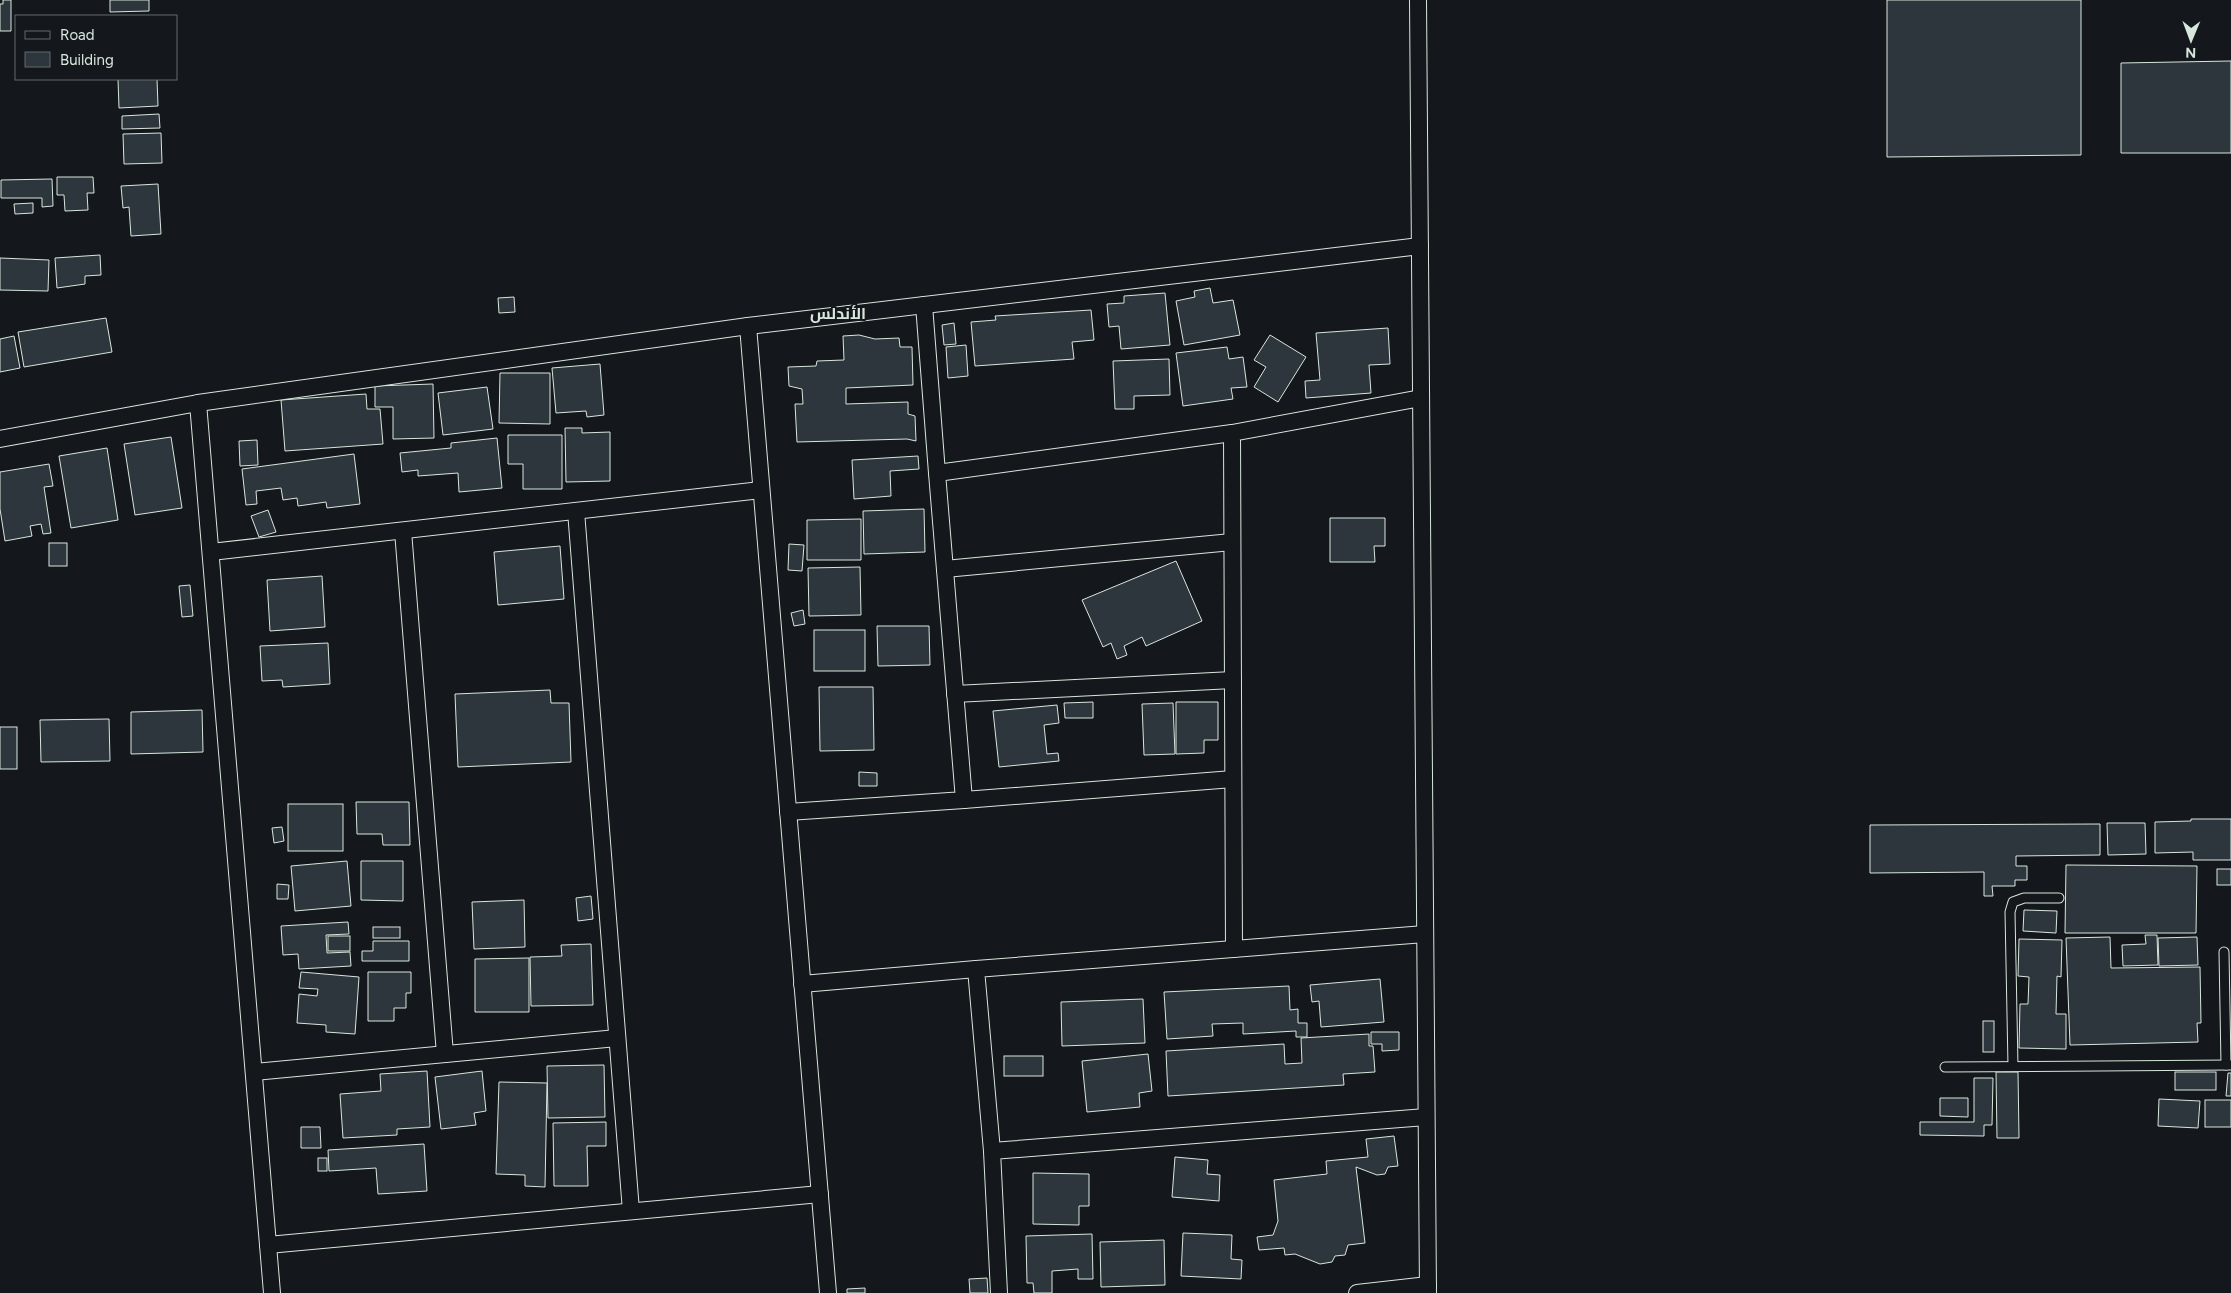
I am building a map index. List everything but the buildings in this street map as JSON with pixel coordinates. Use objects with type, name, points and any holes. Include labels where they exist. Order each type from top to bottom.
[{"type":"street","points":[[1357,1293],[1428,1289],[1418,0]]},
{"type":"street","points":[[0,439],[198,403],[748,326],[1420,246]]},
{"type":"street","points":[[924,305],[964,800]]},
{"type":"street","points":[[748,326],[828,1293]]},
{"type":"street","points":[[937,473],[1232,433],[1421,398]]},
{"type":"street","points":[[198,403],[272,1293]]},
{"type":"street","points":[[1232,433],[1234,949]]},
{"type":"street","points":[[211,552],[762,490]]},
{"type":"street","points":[[576,511],[631,1212]]},
{"type":"street","points":[[403,531],[445,1054]]},
{"type":"street","points":[[945,569],[1232,542]]},
{"type":"street","points":[[955,694],[1233,680]]},
{"type":"street","points":[[788,812],[1233,779]]},
{"type":"street","points":[[802,984],[1425,934]]},
{"type":"street","points":[[976,969],[992,1151],[999,1293]]},
{"type":"street","points":[[254,1072],[617,1038]]},
{"type":"street","points":[[992,1151],[1426,1117]]},
{"type":"street","points":[[268,1245],[820,1194]]},
{"type":"lane","points":[[2013,1066],[2010,912],[2013,902],[2024,898],[2059,898]]},
{"type":"lane","points":[[1945,1067],[2228,1065],[2224,952]]},
{"type":"district","name":"الأندلس","points":[[838,313]]}]
